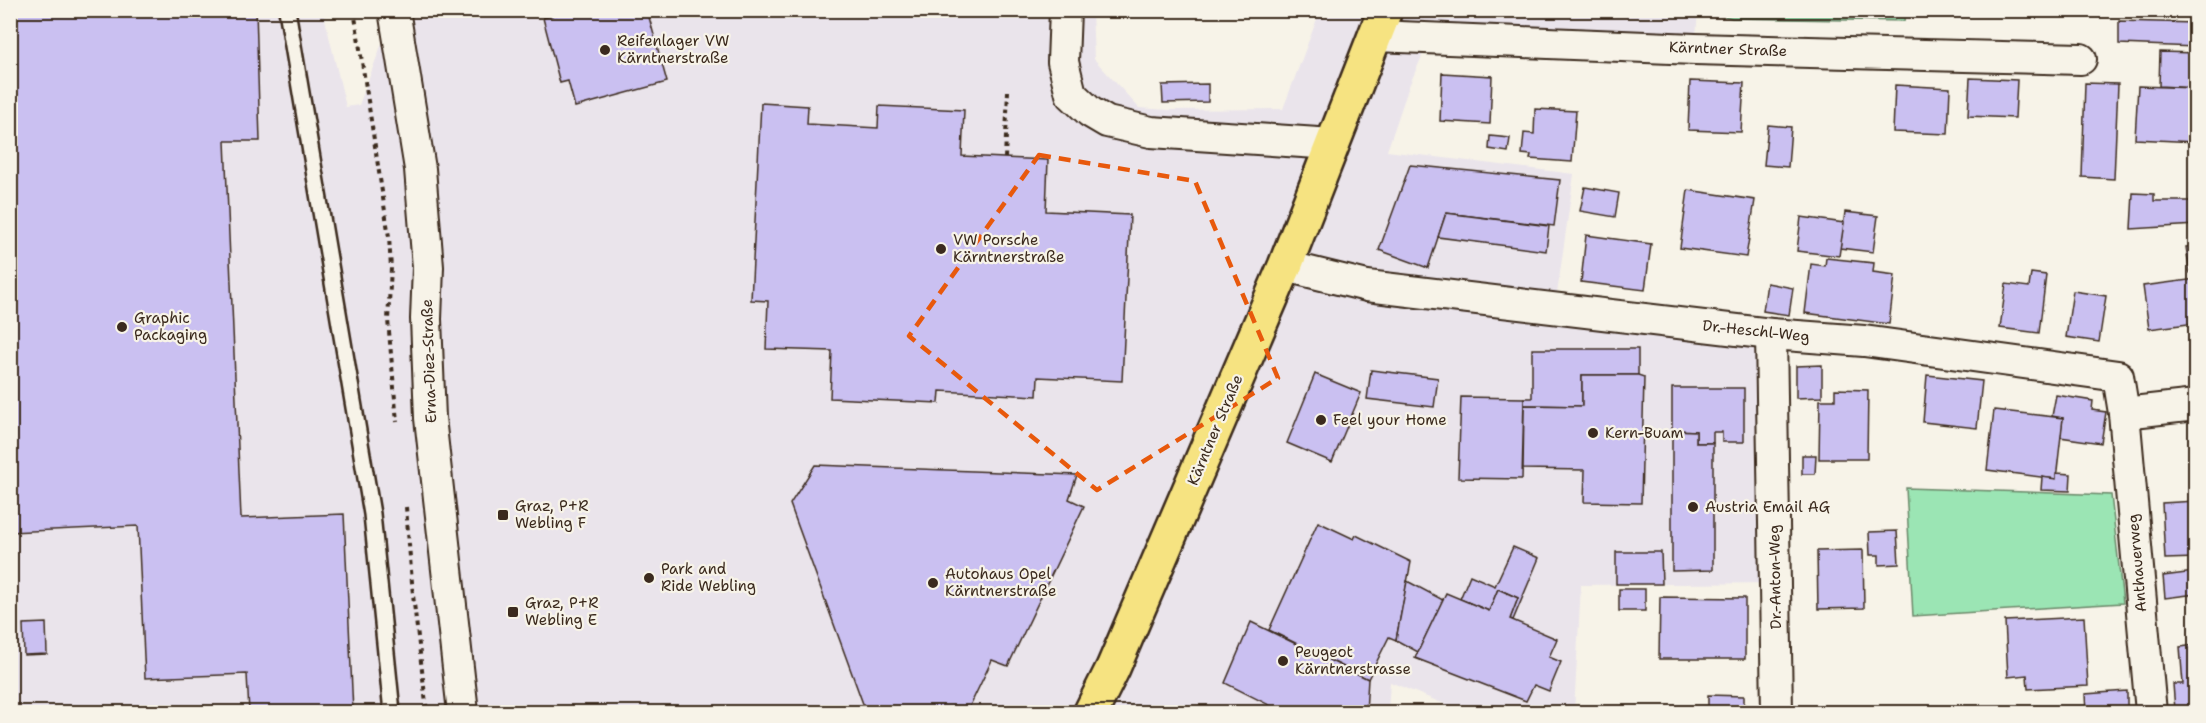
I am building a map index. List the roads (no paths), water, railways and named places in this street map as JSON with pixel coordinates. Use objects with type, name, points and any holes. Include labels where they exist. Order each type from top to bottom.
[{"type":"main road","name":"Kärntner Straße","points":[[1091,712],[1113,668],[1285,266],[1380,23]]},
{"type":"street","name":"Erna-Diez-Straße","points":[[394,10],[420,169],[428,267],[426,319],[429,409],[463,712]]},
{"type":"street","points":[[1065,10],[1063,62],[1071,94],[1090,112],[1107,122],[1151,132],[1333,144]]},
{"type":"street","name":"Kärntner Straße","points":[[1380,23],[1706,49],[2081,59]]},
{"type":"street","name":"Dr.-Heschl-Weg","points":[[1285,266],[1368,286],[1771,334],[1864,341],[2118,376],[2124,413]]},
{"type":"street","name":"Dr.-Anton-Weg","points":[[1771,334],[1777,712]]},
{"type":"street","points":[[2124,413],[2196,405]]},
{"type":"street","name":"Anthauerweg","points":[[2124,413],[2151,712]]},
{"type":"lane","points":[[287,10],[372,513],[392,712]]},
{"type":"place","name":"Reifenlager VW Kärntnerstraße","points":[[605,50]]},
{"type":"place","name":"VW Porsche Kärntnerstraße","points":[[941,249]]},
{"type":"place","name":"Graphic Packaging","points":[[122,327]]},
{"type":"place","name":"Feel your Home","points":[[1321,420]]},
{"type":"place","name":"Kern-Buam","points":[[1593,433]]},
{"type":"place","name":"Austria Email AG","points":[[1693,507]]},
{"type":"place","name":"Graz, P+R Webling F","points":[[503,515]]},
{"type":"place","name":"Park and Ride Webling","points":[[649,578]]},
{"type":"place","name":"Autohaus Opel Kärntnerstraße","points":[[933,583]]},
{"type":"place","name":"Graz, P+R Webling E","points":[[513,612]]},
{"type":"place","name":"Peugeot Kärntnerstrasse","points":[[1283,661]]}]
